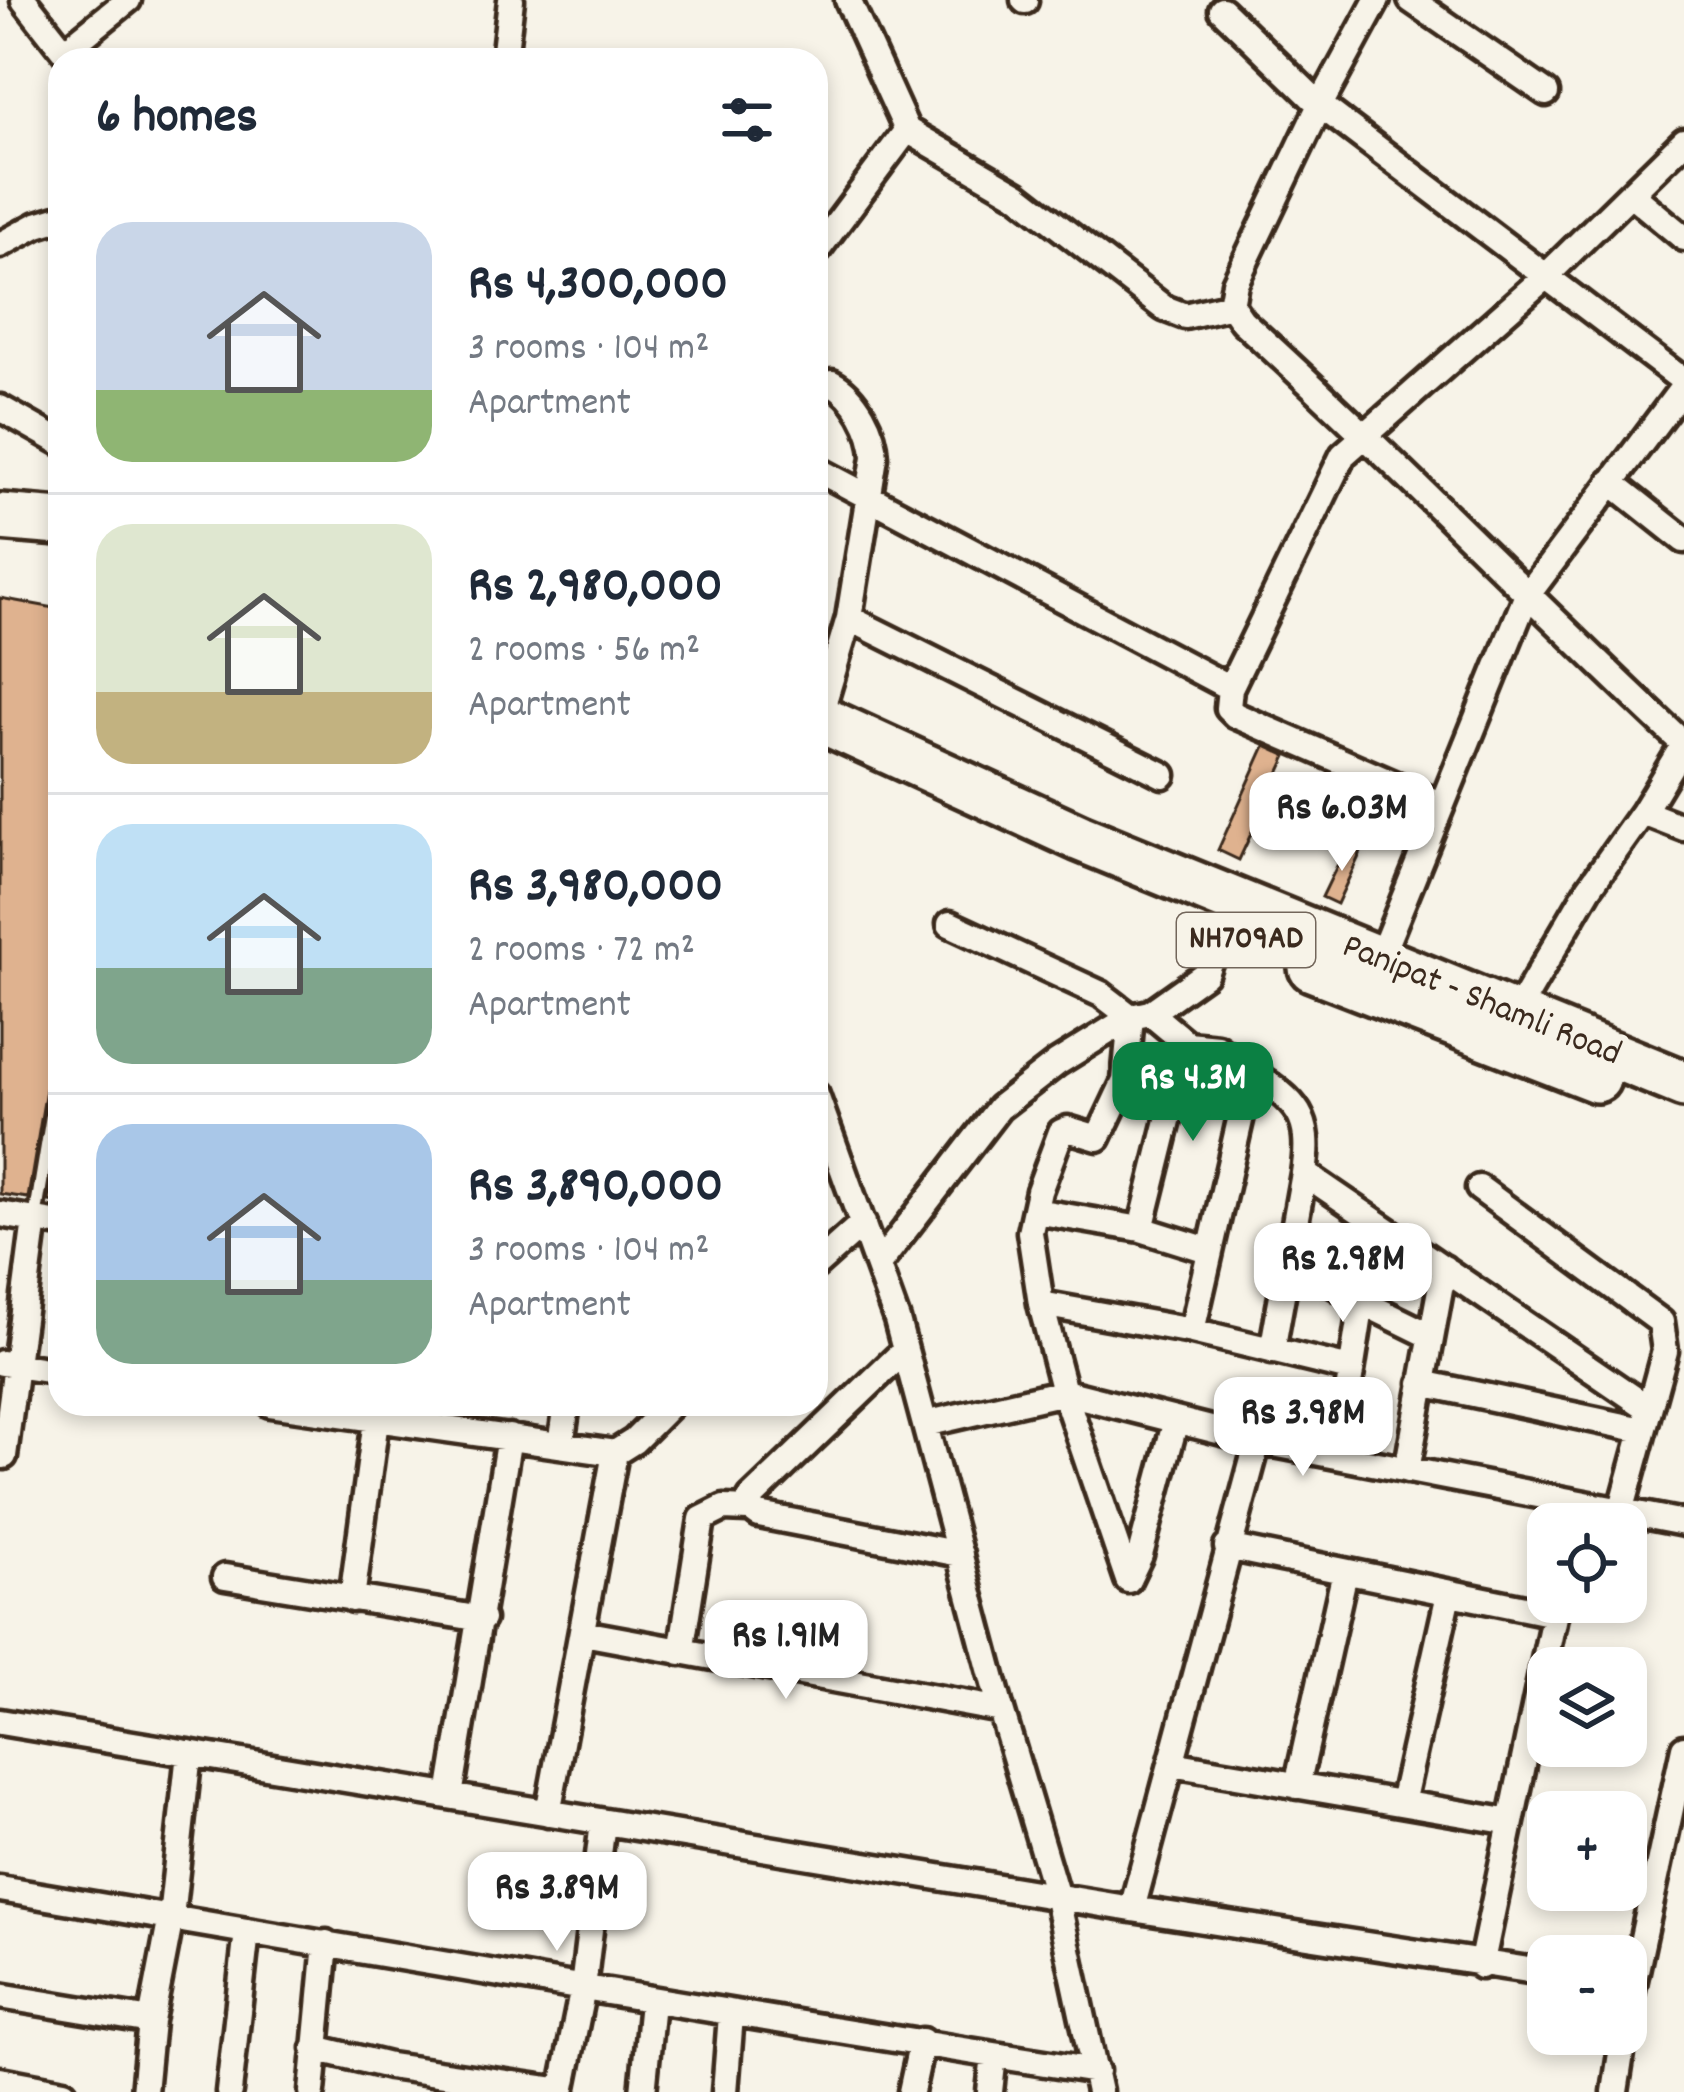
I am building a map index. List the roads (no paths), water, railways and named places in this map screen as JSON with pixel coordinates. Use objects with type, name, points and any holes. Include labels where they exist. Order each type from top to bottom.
[{"type":"highway","points":[[0,517],[48,521]]},
{"type":"highway","points":[[0,540],[48,544]]},
{"type":"highway","name":"Panipat - Shamli Road","points":[[828,733],[1221,929],[1372,977],[1516,1013],[1684,1084]]},
{"type":"highway","name":"Panipat - Shamli Road","points":[[828,733],[1080,838],[1372,977],[1684,1111]]},
{"type":"street","points":[[24,0],[62,48]]},
{"type":"street","points":[[77,48],[128,0]]},
{"type":"street","points":[[505,48],[511,0]]},
{"type":"street","points":[[848,0],[907,130],[1017,194],[1164,308],[1185,316],[1232,305]]},
{"type":"street","points":[[1377,0],[1320,105],[1235,283],[1232,305],[1242,321],[1367,434],[1526,597],[1684,744],[1589,887],[1516,1013]]},
{"type":"street","points":[[1411,0],[1546,93]]},
{"type":"street","points":[[1222,10],[1320,105],[1684,383],[1526,597],[1372,977]]},
{"type":"street","points":[[828,236],[907,130]]},
{"type":"street","points":[[1440,804],[1235,715],[1228,708],[1230,688],[1339,461],[1545,277],[1684,141]]},
{"type":"street","points":[[1631,194],[1684,238]]},
{"type":"street","points":[[0,245],[48,222]]},
{"type":"street","points":[[828,383],[841,387],[872,434],[875,457],[850,618],[828,691]]},
{"type":"street","points":[[0,408],[48,435]]},
{"type":"street","points":[[828,475],[1230,688]]},
{"type":"street","points":[[1611,482],[1684,540]]},
{"type":"street","points":[[850,618],[1162,775]]},
{"type":"street","points":[[1643,812],[1684,828]]},
{"type":"street","points":[[950,924],[1101,994],[1187,1044],[1217,1048],[1293,1102],[1309,1139],[1272,1352]]},
{"type":"street","points":[[878,1264],[998,1108],[1057,1063],[1205,974],[1221,929]]},
{"type":"street","points":[[1140,1015],[1128,1072],[1099,1137],[1060,1132],[1030,1232],[1041,1304],[1064,1392],[1128,1580],[1140,1556],[1177,1420]]},
{"type":"street","points":[[1141,1229],[1187,1044]]},
{"type":"street","points":[[1192,1331],[1251,1072]]},
{"type":"street","points":[[0,1889],[652,2002],[922,2041],[1098,2082],[1056,1894],[1001,1710],[905,1350],[828,1128]]},
{"type":"street","points":[[1304,1173],[1444,1268],[1646,1419]]},
{"type":"street","points":[[1479,1188],[1660,1322],[1665,1351],[1623,1503]]},
{"type":"street","points":[[1035,1211],[1141,1229],[1208,1250]]},
{"type":"street","points":[[0,1214],[47,1222],[8,1364],[4,1456]]},
{"type":"street","points":[[828,1254],[863,1223]]},
{"type":"street","points":[[1290,1257],[1362,1302],[1429,1335]]},
{"type":"street","points":[[1407,1470],[1444,1268]]},
{"type":"street","points":[[1338,1455],[1362,1302]]},
{"type":"street","points":[[1041,1304],[1192,1331],[1350,1369]]},
{"type":"street","points":[[748,1509],[751,1498],[905,1350]]},
{"type":"street","points":[[8,1364],[48,1370]]},
{"type":"street","points":[[1422,1383],[1646,1419]]},
{"type":"street","points":[[925,1424],[1064,1392],[1535,1503]]},
{"type":"street","points":[[350,1416],[615,1453],[659,1416]]},
{"type":"street","points":[[561,1445],[565,1416]]},
{"type":"street","points":[[352,1599],[376,1420]]},
{"type":"street","points":[[450,1796],[509,1437]]},
{"type":"street","points":[[1132,1909],[1258,1441]]},
{"type":"street","points":[[548,1813],[615,1453]]},
{"type":"street","points":[[681,1652],[703,1519],[724,1508],[748,1509],[960,1554]]},
{"type":"street","points":[[1647,1514],[1684,1522]]},
{"type":"street","points":[[1227,1547],[1449,1594],[1527,1604]]},
{"type":"street","points":[[1297,1786],[1345,1572]]},
{"type":"street","points":[[225,1576],[482,1619]]},
{"type":"street","points":[[1402,1804],[1449,1594]]},
{"type":"street","points":[[1481,1966],[1553,1623]]},
{"type":"street","points":[[583,1633],[1001,1710]]},
{"type":"street","points":[[0,1722],[1527,1971]]},
{"type":"street","points":[[1642,1935],[1677,1817],[1684,1748]]},
{"type":"street","points":[[144,2092],[171,1917],[188,1753]]},
{"type":"street","points":[[1172,1764],[1511,1822]]},
{"type":"street","points":[[315,2048],[387,2079],[562,2091],[584,1988],[603,1822]]},
{"type":"street","points":[[229,2092],[247,1931]]},
{"type":"street","points":[[312,2092],[326,1943]]},
{"type":"street","points":[[0,1996],[152,2021]]},
{"type":"street","points":[[643,2092],[652,2002]]},
{"type":"street","points":[[725,2092],[731,2014]]},
{"type":"street","points":[[911,2092],[922,2041]]},
{"type":"street","points":[[990,2092],[994,2055]]},
{"type":"street","points":[[1623,2090],[1624,2055]]},
{"type":"street","points":[[0,2080],[64,2092]]}]
